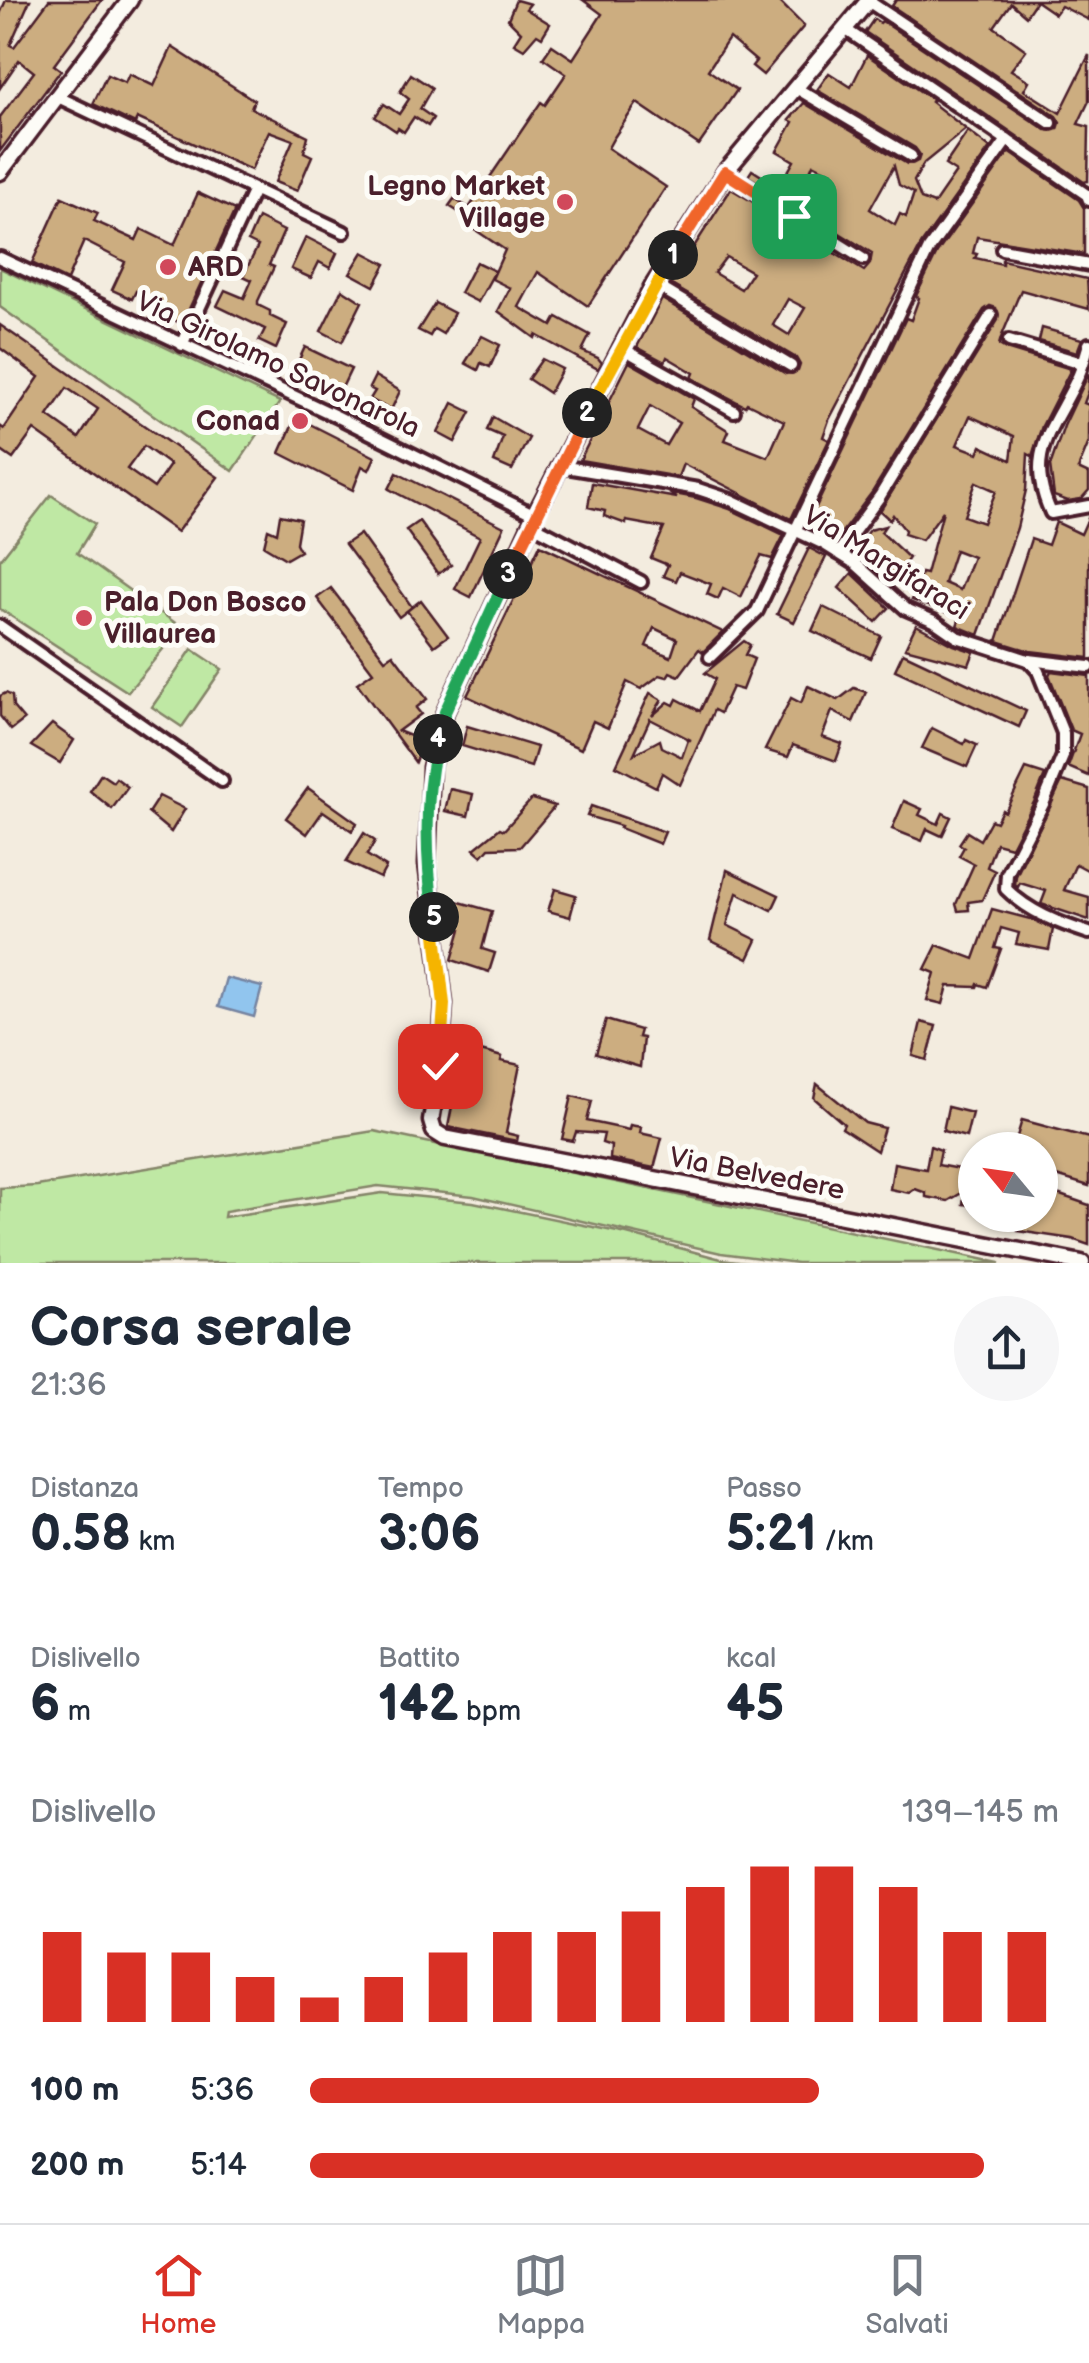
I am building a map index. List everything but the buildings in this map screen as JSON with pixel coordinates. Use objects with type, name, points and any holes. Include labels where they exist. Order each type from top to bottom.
[{"type":"street","points":[[0,172],[130,0]]},
{"type":"street","points":[[533,520],[654,284],[725,172],[869,0],[1051,123]]},
{"type":"street","points":[[845,30],[1089,200]]},
{"type":"street","points":[[796,88],[911,156]]},
{"type":"street","points":[[58,97],[344,232]]},
{"type":"street","points":[[710,657],[757,611],[929,249],[1007,140]]},
{"type":"street","points":[[725,172],[863,259]]},
{"type":"street","points":[[182,346],[253,192]]},
{"type":"street","points":[[1002,250],[1089,265]]},
{"type":"street","name":"Via Girolamo Savonarola","points":[[0,258],[338,417],[641,582]]},
{"type":"street","points":[[654,284],[791,366]]},
{"type":"street","points":[[838,553],[880,496],[992,316]]},
{"type":"street","points":[[1009,341],[1082,363]]},
{"type":"street","points":[[1089,344],[1077,380],[1053,419],[1040,458],[1040,488],[1052,513],[1089,506]]},
{"type":"street","points":[[620,346],[734,411]]},
{"type":"street","name":"Via Margifaraci","points":[[560,466],[698,488],[796,530],[838,553],[906,609],[957,637],[1028,660],[1089,667]]},
{"type":"street","name":"Via Belvedere","points":[[533,520],[445,712],[431,767],[427,864],[444,1004],[431,1120],[434,1131],[444,1138],[1082,1263]]},
{"type":"street","points":[[0,626],[222,781]]},
{"type":"street","points":[[1028,660],[1038,672],[1062,734],[1062,756],[1043,804],[1007,874],[1006,890],[1020,903],[1060,924],[1089,933]]},
{"type":"green space","points":[[0,268],[280,402],[233,471],[0,307]]},
{"type":"green space","points":[[51,495],[95,524],[77,553],[181,627],[128,692],[0,609],[0,560]]},
{"type":"green space","points":[[192,649],[222,669],[182,727],[152,707]]},
{"type":"green space","points":[[374,1131],[1000,1263],[797,1263],[721,1253],[473,1196],[378,1186],[225,1211],[224,1217],[382,1193],[473,1202],[627,1234],[721,1259],[755,1263],[0,1263],[0,1188],[37,1186]]},
{"type":"water","points":[[226,978],[262,987],[254,1017],[218,1007]]},
{"type":"place","name":"Legno Market Village","points":[[565,202]]},
{"type":"place","name":"ARD","points":[[168,267]]},
{"type":"place","name":"Conad","points":[[300,421]]},
{"type":"place","name":"Pala Don Bosco Villaurea","points":[[84,618]]},
{"type":"route","points":[[440,1066],[444,1004],[427,864],[431,767],[445,712],[535,515],[620,346],[725,172],[794,216]]}]
